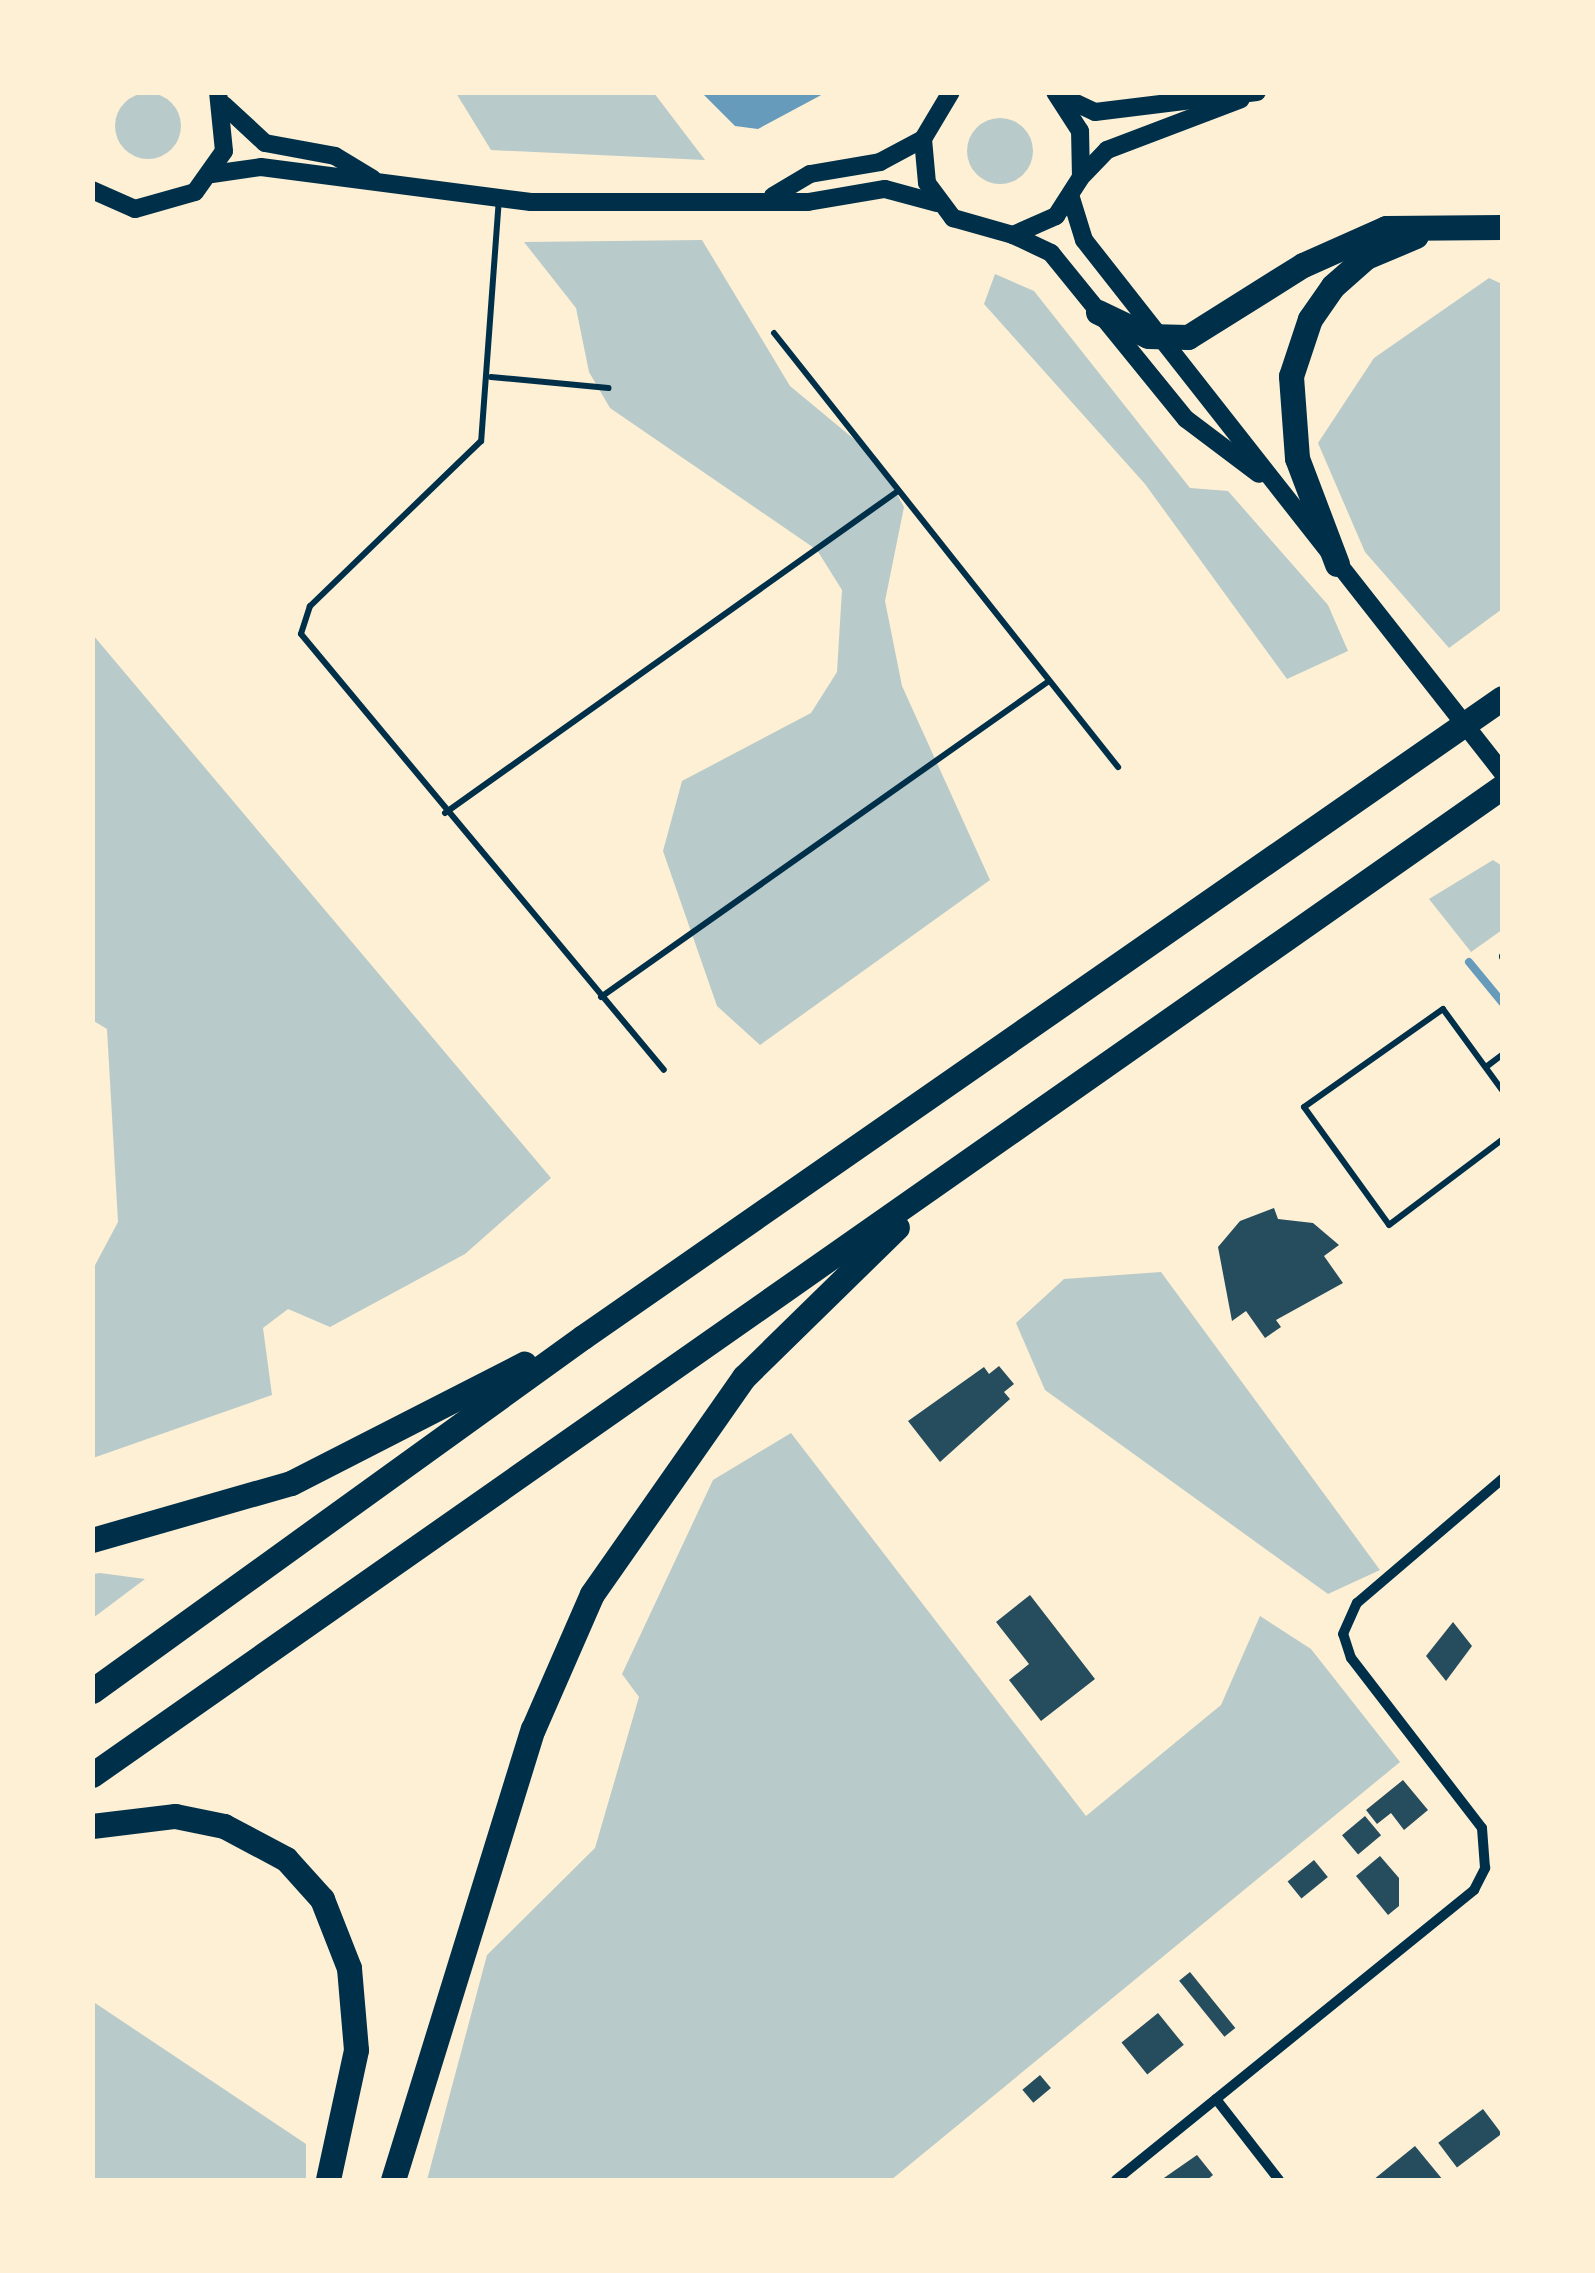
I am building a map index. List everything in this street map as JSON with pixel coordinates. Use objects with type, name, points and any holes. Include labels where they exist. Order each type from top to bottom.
[{"type":"highway","points":[[1337,564],[1297,458],[1289,405],[1297,354],[1326,297],[1366,257],[1459,222]]},
{"type":"highway","points":[[1098,312],[1164,338],[1211,330],[1303,266],[1386,228],[1459,222],[1502,228]]},
{"type":"highway","points":[[92,1691],[582,1336],[1502,698]]},
{"type":"highway","points":[[92,1776],[1502,787]]},
{"type":"highway","points":[[393,2180],[533,1729],[592,1594],[744,1377],[958,1170]]},
{"type":"highway","points":[[92,1540],[291,1483],[582,1336]]},
{"type":"highway","points":[[92,1826],[175,1816],[224,1826],[286,1859],[322,1899],[339,1930],[356,2008],[351,2094],[328,2180]]},
{"type":"street","points":[[928,92],[930,118]]},
{"type":"street","points":[[937,203],[923,139],[930,118],[951,92]]},
{"type":"street","points":[[1055,92],[1096,112],[1254,93]]},
{"type":"street","points":[[1055,92],[1080,131],[1081,177]]},
{"type":"street","points":[[1014,235],[1071,198],[1081,177],[1107,150],[1254,93]]},
{"type":"street","points":[[212,174],[224,151],[221,99]]},
{"type":"street","points":[[221,99],[265,143],[336,156],[373,179]]},
{"type":"street","points":[[772,196],[810,174],[880,162],[923,139]]},
{"type":"street","points":[[93,190],[158,209],[212,174],[261,168],[337,184],[373,179],[499,198],[772,196],[808,202],[885,189],[937,203],[971,229],[1014,235],[1051,253],[1186,419],[1264,477]]},
{"type":"street","points":[[1071,198],[1084,240],[1164,338],[1264,477],[1502,772]]},
{"type":"street","points":[[1116,2180],[1474,1890],[1485,1868],[1482,1828],[1343,1634],[1357,1603],[1502,1479]]},
{"type":"street","points":[[1216,2099],[1279,2180]]},
{"type":"lane","points":[[499,198],[491,377],[481,441],[463,467],[310,606],[301,634],[446,813],[664,1070]]},
{"type":"lane","points":[[774,333],[1118,768]]},
{"type":"lane","points":[[491,377],[608,388]]},
{"type":"lane","points":[[446,813],[898,490]]},
{"type":"lane","points":[[601,996],[1049,681]]},
{"type":"lane","points":[[1502,1090],[1443,1010],[1304,1107],[1389,1225],[1502,1140]]},
{"type":"lane","points":[[1486,1067],[1502,1056]]},
{"type":"shaded area","points":[[148,93],[171,103],[181,126],[171,149],[148,159],[125,149],[115,126],[125,103]]},
{"type":"shaded area","points":[[456,93],[654,93],[705,160],[491,150]]},
{"type":"shaded area","points":[[1000,118],[1023,128],[1033,151],[1023,174],[1000,184],[977,174],[967,151],[977,128]]},
{"type":"shaded area","points":[[702,240],[790,386],[878,459],[904,507],[885,601],[902,686],[990,880],[760,1045],[717,1006],[663,851],[682,781],[811,713],[837,672],[842,590],[817,550],[610,408],[589,372],[576,308],[524,242]]},
{"type":"shaded area","points":[[995,274],[1034,291],[1190,488],[1228,491],[1328,605],[1348,651],[1287,679],[1145,484],[984,304]]},
{"type":"shaded area","points":[[1489,278],[1502,284],[1502,609],[1449,648],[1365,552],[1318,443],[1374,358]]},
{"type":"shaded area","points":[[93,635],[551,1178],[465,1254],[330,1327],[288,1309],[263,1328],[272,1395],[93,1458],[93,1269],[118,1222],[107,1029],[92,1020]]},
{"type":"shaded area","points":[[1493,860],[1502,866],[1502,930],[1471,952],[1429,899]]},
{"type":"shaded area","points":[[1161,1272],[1380,1570],[1328,1594],[1045,1390],[1016,1323],[1064,1279]]},
{"type":"shaded area","points":[[791,1433],[1086,1816],[1221,1705],[1260,1616],[1311,1649],[1400,1762],[891,2180],[427,2180],[487,1955],[595,1848],[639,1697],[622,1674],[713,1480]]},
{"type":"shaded area","points":[[93,1574],[145,1579],[93,1618]]},
{"type":"shaded area","points":[[92,2001],[306,2144],[306,2180],[93,2180]]},
{"type":"water","points":[[702,93],[825,93],[758,129],[735,126]]},
{"type":"building","points":[[1274,1208],[1278,1219],[1313,1223],[1339,1245],[1324,1256],[1343,1283],[1276,1320],[1281,1327],[1265,1338],[1246,1311],[1232,1321],[1218,1247],[1240,1221]]},
{"type":"building","points":[[999,1366],[1014,1384],[1004,1392],[1010,1399],[940,1462],[908,1421],[984,1367],[989,1374]]},
{"type":"building","points":[[1030,1595],[1095,1679],[1041,1721],[1009,1680],[1029,1664],[996,1622]]},
{"type":"building","points":[[1453,1622],[1472,1646],[1446,1681],[1426,1656]]},
{"type":"building","points":[[1403,1780],[1428,1810],[1404,1830],[1391,1813],[1377,1824],[1366,1810]]},
{"type":"building","points":[[1365,1816],[1381,1835],[1358,1854],[1342,1835]]},
{"type":"building","points":[[1380,1856],[1399,1878],[1399,1906],[1388,1915],[1356,1876]]},
{"type":"building","points":[[1314,1860],[1328,1877],[1301,1898],[1288,1881]]},
{"type":"building","points":[[1190,1972],[1235,2028],[1224,2037],[1179,1981]]},
{"type":"building","points":[[1158,2013],[1184,2045],[1147,2074],[1121,2043]]},
{"type":"building","points":[[1040,2075],[1051,2088],[1033,2103],[1022,2090]]},
{"type":"building","points":[[1483,2109],[1502,2134],[1457,2167],[1438,2143]]},
{"type":"building","points":[[1415,2146],[1443,2180],[1373,2180]]},
{"type":"building","points":[[1197,2155],[1213,2175],[1207,2180],[1161,2180]]},
{"type":"waterway","points":[[1469,962],[1502,1002]]}]
